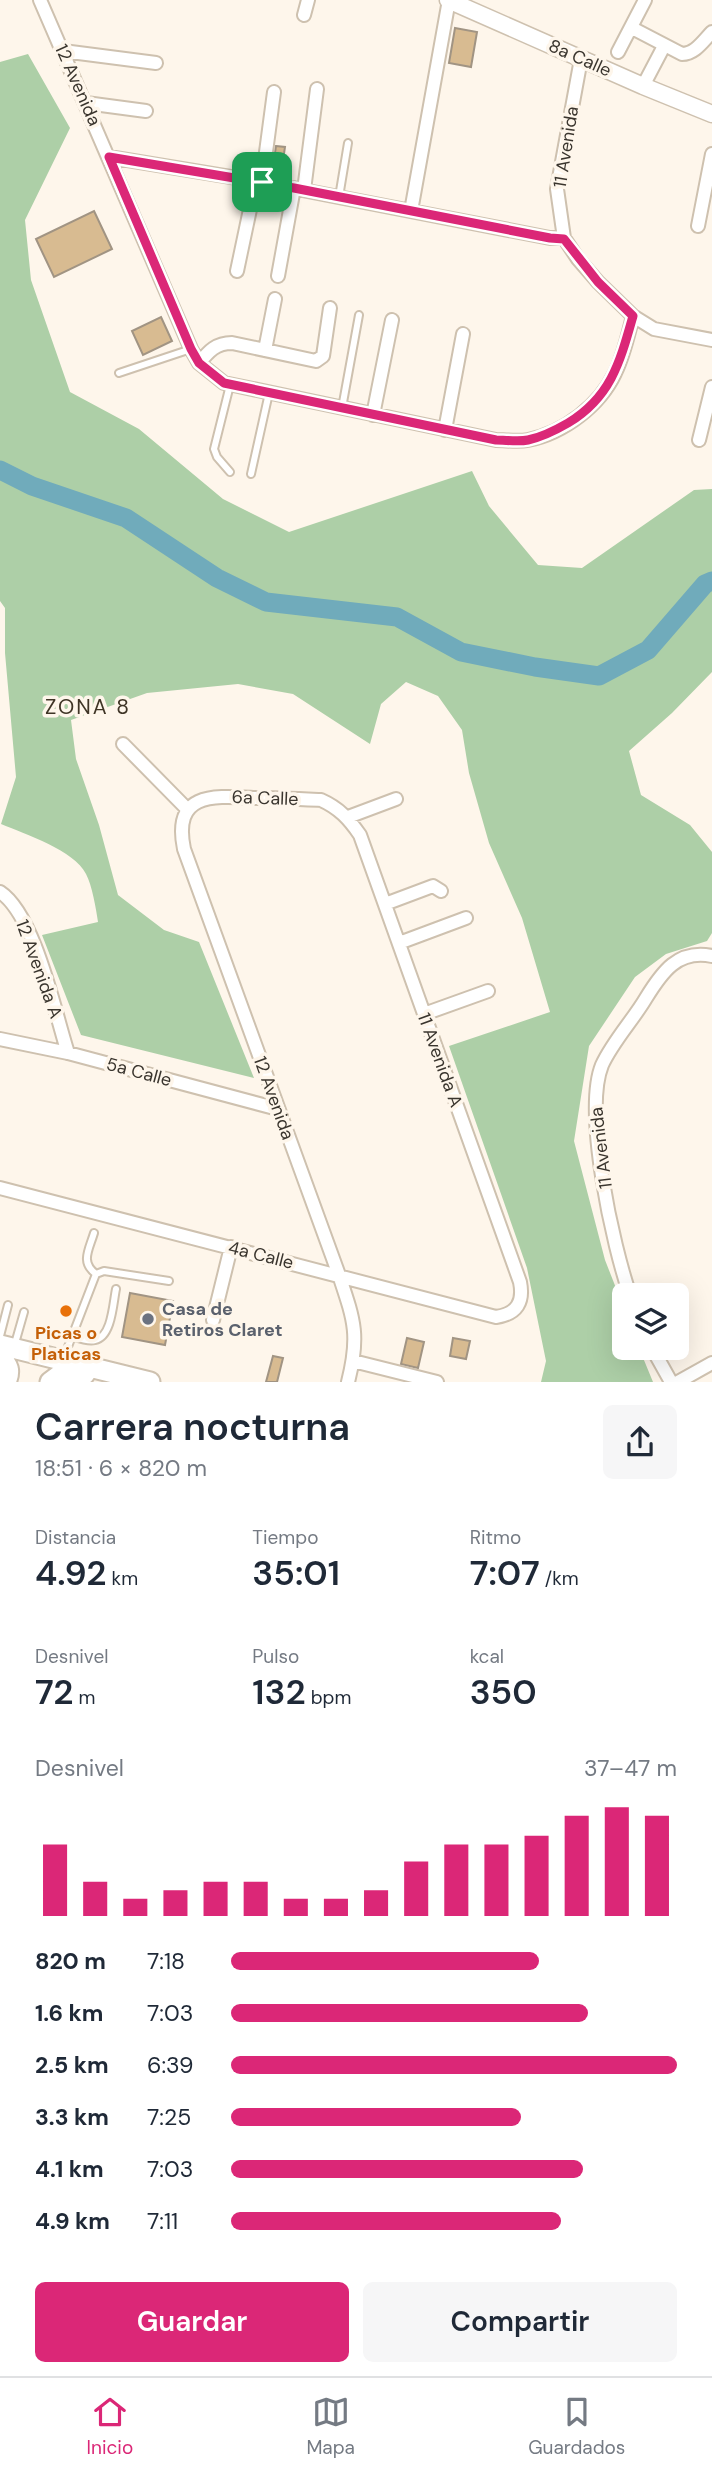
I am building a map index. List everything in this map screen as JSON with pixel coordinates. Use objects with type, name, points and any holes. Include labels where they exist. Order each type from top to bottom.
[{"type":"main road","points":[[6,1382],[10,1374],[3,1346],[150,1382]]},
{"type":"main road","points":[[50,1382],[62,1373],[74,1373],[120,1382]]},
{"type":"street","name":"12 Avenida","points":[[40,0],[199,363]]},
{"type":"street","points":[[304,15],[308,0]]},
{"type":"street","points":[[411,211],[449,0]]},
{"type":"street","name":"8a Calle","points":[[449,0],[643,86],[711,111]]},
{"type":"street","points":[[618,52],[645,0]]},
{"type":"street","points":[[632,28],[682,54],[689,54],[712,32]]},
{"type":"street","points":[[643,86],[664,46]]},
{"type":"street","points":[[63,51],[156,63]]},
{"type":"street","name":"11 Avenida","points":[[581,59],[557,189],[564,239],[598,282],[633,316],[654,329],[712,340]]},
{"type":"street","points":[[278,276],[299,189],[317,89]]},
{"type":"street","points":[[237,271],[259,182],[275,92]]},
{"type":"street","points":[[86,103],[146,111]]},
{"type":"street","points":[[698,226],[712,154]]},
{"type":"street","points":[[109,157],[299,189],[564,239]]},
{"type":"street","points":[[265,351],[275,299]]},
{"type":"street","points":[[330,308],[323,356],[320,360],[222,343],[211,349],[199,363],[217,379],[230,384],[496,440],[528,440],[555,431],[597,401],[615,373],[633,316]]},
{"type":"street","points":[[373,415],[392,320]]},
{"type":"street","points":[[446,430],[463,334]]},
{"type":"street","points":[[699,440],[712,387]]},
{"type":"street","points":[[123,744],[186,812]]},
{"type":"street","name":"6a Calle","points":[[186,812],[211,796],[321,800],[348,817]]},
{"type":"street","points":[[348,817],[396,799]]},
{"type":"street","name":"12 Avenida","points":[[186,812],[181,833],[184,849],[354,1318],[355,1353],[348,1382]]},
{"type":"street","name":"11 Avenida A","points":[[348,817],[360,835],[520,1282],[523,1296],[519,1305]]},
{"type":"street","points":[[385,904],[433,886],[441,891]]},
{"type":"street","name":"12 Avenida A","points":[[0,892],[20,915],[34,946],[68,1053]]},
{"type":"street","points":[[399,943],[466,918]]},
{"type":"street","name":"11 Avenida","points":[[626,1283],[621,1269],[596,1128],[595,1097],[602,1065],[661,975],[684,956],[699,953],[712,956]]},
{"type":"street","points":[[424,1014],[488,991]]},
{"type":"street","name":"5a Calle","points":[[0,1039],[68,1053],[278,1109]]},
{"type":"street","name":"4a Calle","points":[[0,1188],[496,1317],[513,1311],[519,1305]]},
{"type":"street","points":[[213,1320],[231,1247]]},
{"type":"street","points":[[659,1360],[671,1382]]},
{"type":"street","points":[[353,1361],[437,1382]]},
{"type":"street","points":[[678,1382],[712,1363]]},
{"type":"lane","points":[[339,197],[348,143]]},
{"type":"lane","points":[[342,408],[359,315]]},
{"type":"lane","points":[[119,373],[191,349]]},
{"type":"lane","points":[[230,384],[214,449],[217,457],[230,472]]},
{"type":"lane","points":[[251,474],[269,393]]},
{"type":"lane","points":[[94,1233],[85,1260],[96,1275]]},
{"type":"lane","points":[[62,1360],[96,1275],[104,1271],[169,1281]]},
{"type":"lane","points":[[72,1336],[89,1340],[101,1337],[106,1331],[116,1289]]},
{"type":"lane","points":[[3,1346],[8,1306]]},
{"type":"lane","points":[[3,1346],[24,1311]]},
{"type":"green space","points":[[28,54],[70,128],[25,220],[31,280],[70,392],[139,429],[223,499],[289,532],[472,471],[489,506],[538,565],[582,568],[694,490],[712,489],[712,672],[672,713],[629,751],[641,795],[690,825],[712,852],[712,933],[707,941],[666,954],[635,977],[589,1046],[574,1141],[605,1260],[614,1283],[612,1360],[644,1360],[653,1382],[541,1382],[546,1361],[527,1268],[449,1046],[550,1012],[522,918],[489,843],[469,773],[462,730],[438,696],[406,682],[381,704],[370,744],[293,694],[238,684],[147,693],[71,720],[76,759],[99,825],[118,895],[164,930],[199,942],[254,1078],[81,1035],[42,935],[98,922],[88,879],[80,865],[60,850],[1,824],[16,777],[5,653],[5,608],[0,601],[0,62]]},
{"type":"building","points":[[455,28],[477,32],[471,67],[449,63]]},
{"type":"building","points":[[276,146],[285,147],[281,174],[272,173]]},
{"type":"building","points":[[94,211],[112,249],[54,277],[36,239]]},
{"type":"building","points":[[161,317],[172,341],[143,355],[132,331]]},
{"type":"building","name":"Casa de Retiros Claret","points":[[130,1293],[173,1301],[165,1345],[122,1337]]},
{"type":"building","points":[[407,1338],[424,1342],[418,1368],[401,1364]]},
{"type":"building","points":[[453,1338],[470,1341],[466,1359],[450,1356]]},
{"type":"building","points":[[273,1356],[283,1358],[277,1382],[266,1382]]},
{"type":"waterway","points":[[0,470],[32,486],[126,518],[217,578],[266,602],[397,617],[461,652],[535,667],[599,676],[648,650],[705,584],[712,581]]},
{"type":"place","name":"Picas o Platicas","points":[[66,1311]]},
{"type":"place","name":"Casa de Retiros Claret","points":[[148,1319]]},
{"type":"district","name":"ZONA 8","points":[[88,707]]},
{"type":"route","points":[[109,157],[262,182],[564,239],[598,282],[633,316],[615,373],[597,401],[579,416],[555,431],[528,440],[496,440],[224,383],[199,363],[191,349],[109,157]]}]
